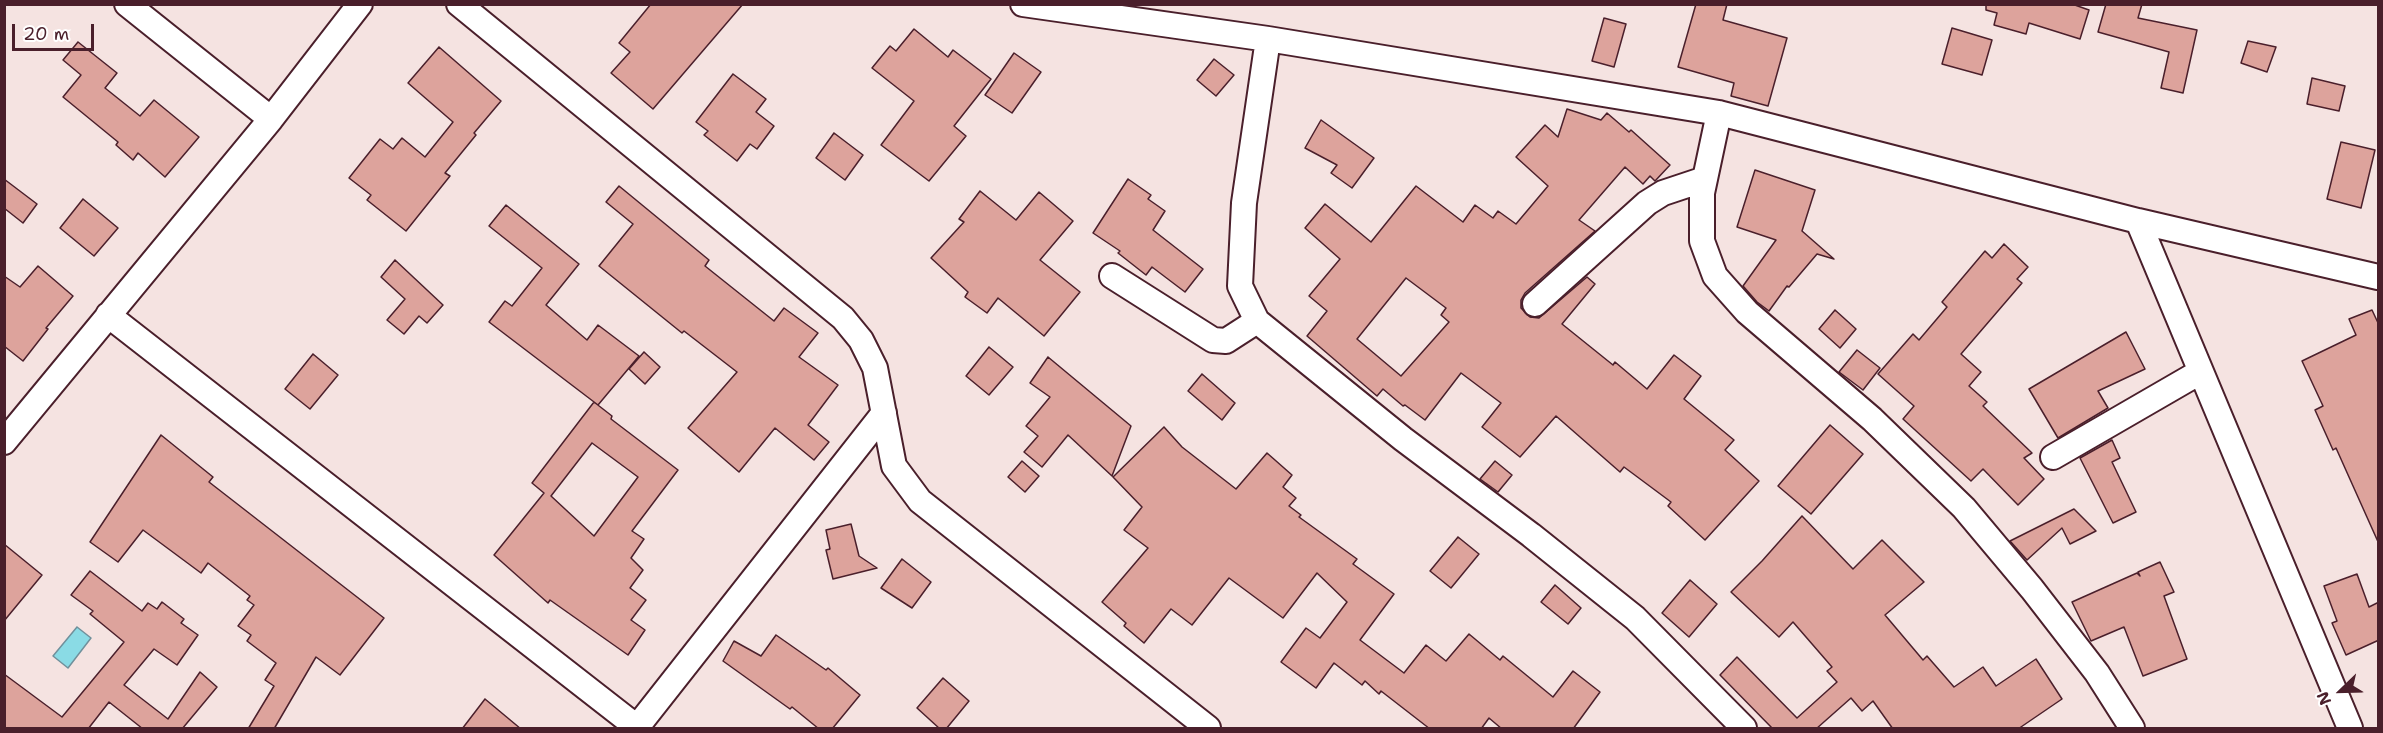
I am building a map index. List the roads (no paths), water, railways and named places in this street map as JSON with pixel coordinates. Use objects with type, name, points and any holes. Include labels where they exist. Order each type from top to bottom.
[{"type":"street","points":[[127,4],[271,119]]},
{"type":"street","points":[[4,442],[271,119],[360,4]]},
{"type":"street","points":[[459,4],[843,318],[861,340],[875,368],[894,466],[920,501],[1208,729]]},
{"type":"street","points":[[1023,4],[1268,39],[1719,113],[2138,221],[2379,277]]},
{"type":"street","points":[[1268,39],[1244,203],[1240,286],[1257,321],[1403,439],[1531,535],[1635,618],[1744,729]]},
{"type":"street","points":[[1719,113],[1702,193],[1702,241],[1714,276],[1747,312],[1872,419],[1964,508],[2032,589],[2097,673],[2132,729]]},
{"type":"street","points":[[1535,304],[1647,203],[1663,193],[1705,179]]},
{"type":"street","points":[[2138,221],[2350,729]]},
{"type":"street","points":[[1112,276],[1213,340],[1226,341],[1257,321]]},
{"type":"street","points":[[108,315],[638,728],[884,414]]},
{"type":"street","points":[[2053,457],[2200,372]]},
{"type":"water","points":[[77,627],[91,638],[68,668],[53,656]]}]
